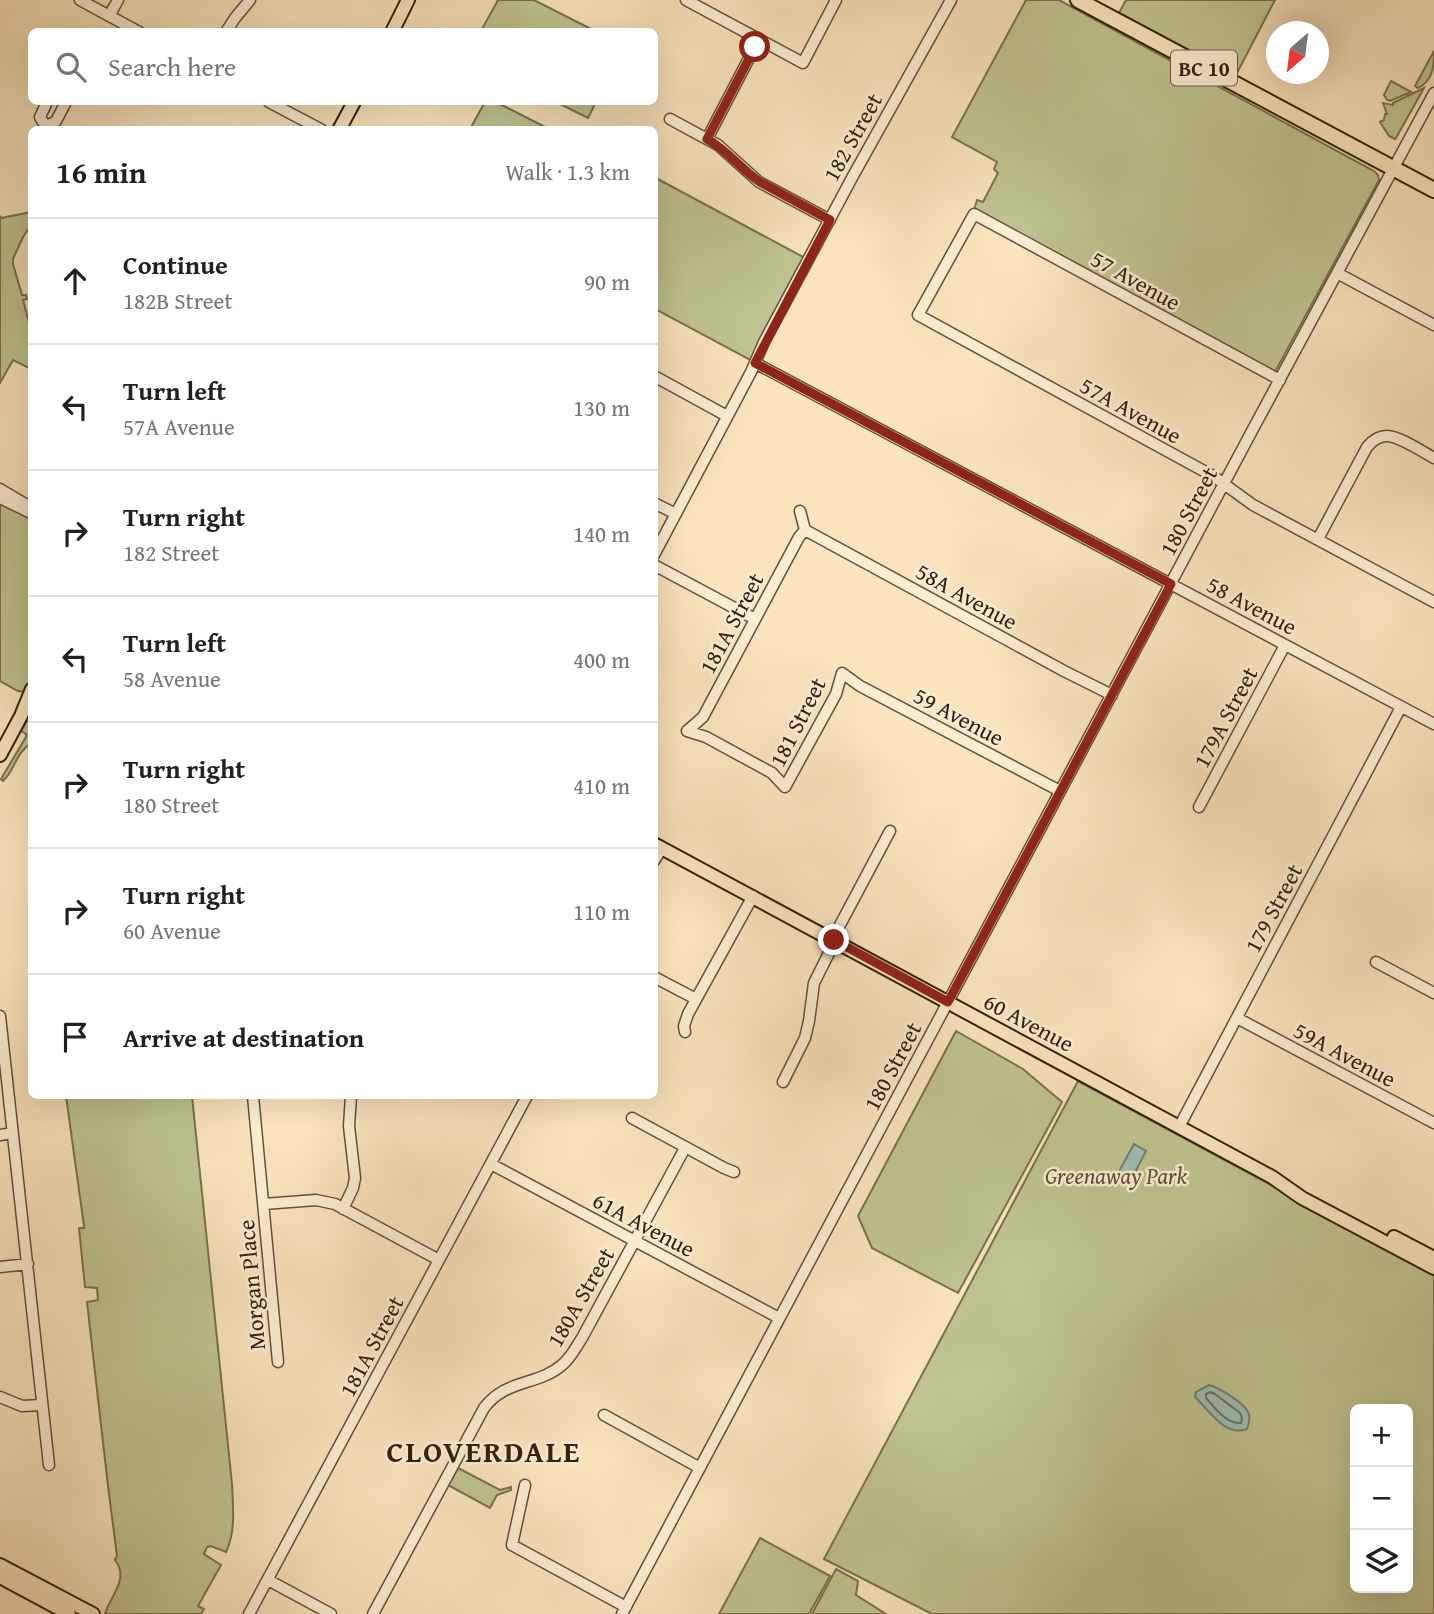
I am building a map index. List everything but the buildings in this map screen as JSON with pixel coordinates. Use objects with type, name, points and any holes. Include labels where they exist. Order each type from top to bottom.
[{"type":"highway","name":"BC 10","points":[[1078,0],[1434,190]]},
{"type":"main road","points":[[393,28],[408,0]]},
{"type":"main road","points":[[341,126],[352,105]]},
{"type":"main road","points":[[0,755],[28,699]]},
{"type":"main road","points":[[21,716],[28,707]]},
{"type":"main road","name":"60 Avenue","points":[[658,846],[1272,1177],[1302,1198],[1433,1264]]},
{"type":"main road","points":[[0,1564],[93,1614]]},
{"type":"main road","points":[[0,1577],[69,1614]]},
{"type":"street","points":[[80,0],[132,28]]},
{"type":"street","points":[[109,16],[118,0]]},
{"type":"street","points":[[229,28],[250,0]]},
{"type":"street","points":[[686,0],[803,63],[836,0]]},
{"type":"street","name":"182 Street","points":[[658,548],[830,220],[951,0]]},
{"type":"street","points":[[707,139],[759,40]]},
{"type":"street","name":"180 Street","points":[[624,1610],[1434,93]]},
{"type":"street","points":[[45,105],[40,115],[41,120],[47,125],[58,126],[65,105]]},
{"type":"street","points":[[276,105],[315,126]]},
{"type":"street","points":[[670,119],[727,152],[760,182],[830,220]]},
{"type":"street","name":"57 Avenue","points":[[918,315],[974,214],[1280,380]]},
{"type":"street","points":[[1337,273],[1434,325]]},
{"type":"street","name":"57A Avenue","points":[[918,315],[1189,463],[1253,505],[1434,602]]},
{"type":"street","name":"58 Avenue","points":[[755,363],[1434,724]]},
{"type":"street","points":[[658,378],[727,416]]},
{"type":"street","points":[[1318,539],[1372,442],[1386,435],[1394,437],[1434,458]]},
{"type":"street","points":[[0,489],[28,506]]},
{"type":"street","points":[[0,498],[28,511]]},
{"type":"street","points":[[658,505],[676,514]]},
{"type":"street","points":[[800,511],[805,530]]},
{"type":"street","name":"181A Street","points":[[785,787],[772,773],[706,737],[687,731],[703,717],[805,530]]},
{"type":"street","name":"58A Avenue","points":[[805,530],[1112,695]]},
{"type":"street","points":[[658,567],[755,619]]},
{"type":"street","name":"179A Street","points":[[1199,807],[1285,645]]},
{"type":"street","name":"181 Street","points":[[785,787],[836,694],[842,673]]},
{"type":"street","name":"59 Avenue","points":[[842,673],[860,686],[1060,791]]},
{"type":"street","name":"179 Street","points":[[1179,1127],[1402,707]]},
{"type":"street","points":[[783,1082],[805,1038],[810,1021],[814,983],[840,926],[890,831]]},
{"type":"street","points":[[685,1032],[686,1020],[696,999],[753,897]]},
{"type":"street","points":[[1376,962],[1434,993]]},
{"type":"street","points":[[658,979],[696,999]]},
{"type":"street","points":[[0,1016],[49,1465]]},
{"type":"street","name":"59A Avenue","points":[[1237,1018],[1434,1123]]},
{"type":"street","name":"Morgan Place","points":[[253,1099],[278,1362]]},
{"type":"street","points":[[343,1209],[355,1178],[349,1126],[351,1099]]},
{"type":"street","name":"181A Street","points":[[249,1614],[525,1099]]},
{"type":"street","points":[[632,1118],[734,1172]]},
{"type":"street","points":[[0,1135],[13,1133]]},
{"type":"street","name":"180A Street","points":[[373,1614],[484,1408],[501,1391],[551,1373],[567,1361],[685,1148]]},
{"type":"street","name":"61A Avenue","points":[[491,1164],[779,1318]]},
{"type":"street","points":[[264,1204],[316,1199],[335,1204],[439,1261]]},
{"type":"street","points":[[0,1267],[27,1264]]},
{"type":"street","points":[[0,1397],[22,1406],[42,1405]]},
{"type":"street","points":[[604,1415],[699,1468]]},
{"type":"street","points":[[525,1485],[512,1545],[624,1610]]},
{"type":"street","points":[[268,1580],[331,1614]]},
{"type":"green space","points":[[498,0],[534,0],[589,28],[483,28]]},
{"type":"green space","points":[[1026,0],[1059,0],[1378,175],[1379,180],[1275,372],[974,210],[977,200],[983,202],[998,173],[994,169],[997,162],[952,137]]},
{"type":"green space","points":[[1126,0],[1275,0],[1236,75],[1119,13]]},
{"type":"green space","points":[[1434,51],[1430,77],[1418,88],[1415,86]]},
{"type":"green space","points":[[1391,81],[1411,92],[1387,100],[1384,95]]},
{"type":"green space","points":[[1424,88],[1396,138],[1389,136],[1380,122],[1387,114],[1383,103],[1393,105]]},
{"type":"green space","points":[[483,105],[502,105],[543,126],[472,126]]},
{"type":"green space","points":[[562,105],[594,105],[588,118]]},
{"type":"green space","points":[[658,179],[805,258],[752,361],[658,311]]},
{"type":"green space","points":[[28,213],[28,230],[13,264],[22,295],[26,295],[27,299],[23,300],[28,319],[28,368],[13,360],[0,383],[0,216],[1,218]]},
{"type":"green space","points":[[0,502],[28,518],[28,687],[25,692],[18,691],[0,681]]},
{"type":"green space","points":[[28,718],[28,746],[3,781],[1,779],[26,737],[21,731]]},
{"type":"green space","points":[[956,1031],[1023,1069],[1062,1102],[958,1293],[872,1248],[858,1216]]},
{"type":"green space","name":"Greenaway Park","points":[[1078,1081],[1434,1273],[1434,1614],[932,1614],[824,1559]]},
{"type":"green space","points":[[66,1099],[192,1099],[233,1510],[233,1527],[226,1552],[211,1546],[207,1547],[204,1554],[221,1565],[198,1606],[204,1609],[201,1614],[105,1614],[118,1587],[120,1574],[115,1560],[117,1556],[87,1302],[98,1300],[97,1288],[85,1287],[79,1228],[84,1226]]},
{"type":"green space","points":[[458,1468],[500,1490],[511,1487],[511,1490],[497,1495],[490,1508],[448,1485]]},
{"type":"green space","points":[[760,1538],[830,1576],[809,1614],[719,1614]]},
{"type":"green space","points":[[836,1569],[858,1581],[856,1595],[886,1614],[812,1614]]},
{"type":"water","points":[[1134,1144],[1146,1151],[1129,1184],[1116,1177]]},
{"type":"water","points":[[1209,1385],[1246,1408],[1249,1416],[1247,1429],[1239,1431],[1226,1427],[1195,1397],[1196,1392]]},
{"type":"district","name":"CLOVERDALE","points":[[484,1451]]},
{"type":"route","points":[[755,47],[707,139],[727,152],[760,182],[830,220],[755,363],[1171,584],[948,1002],[834,940]]}]
